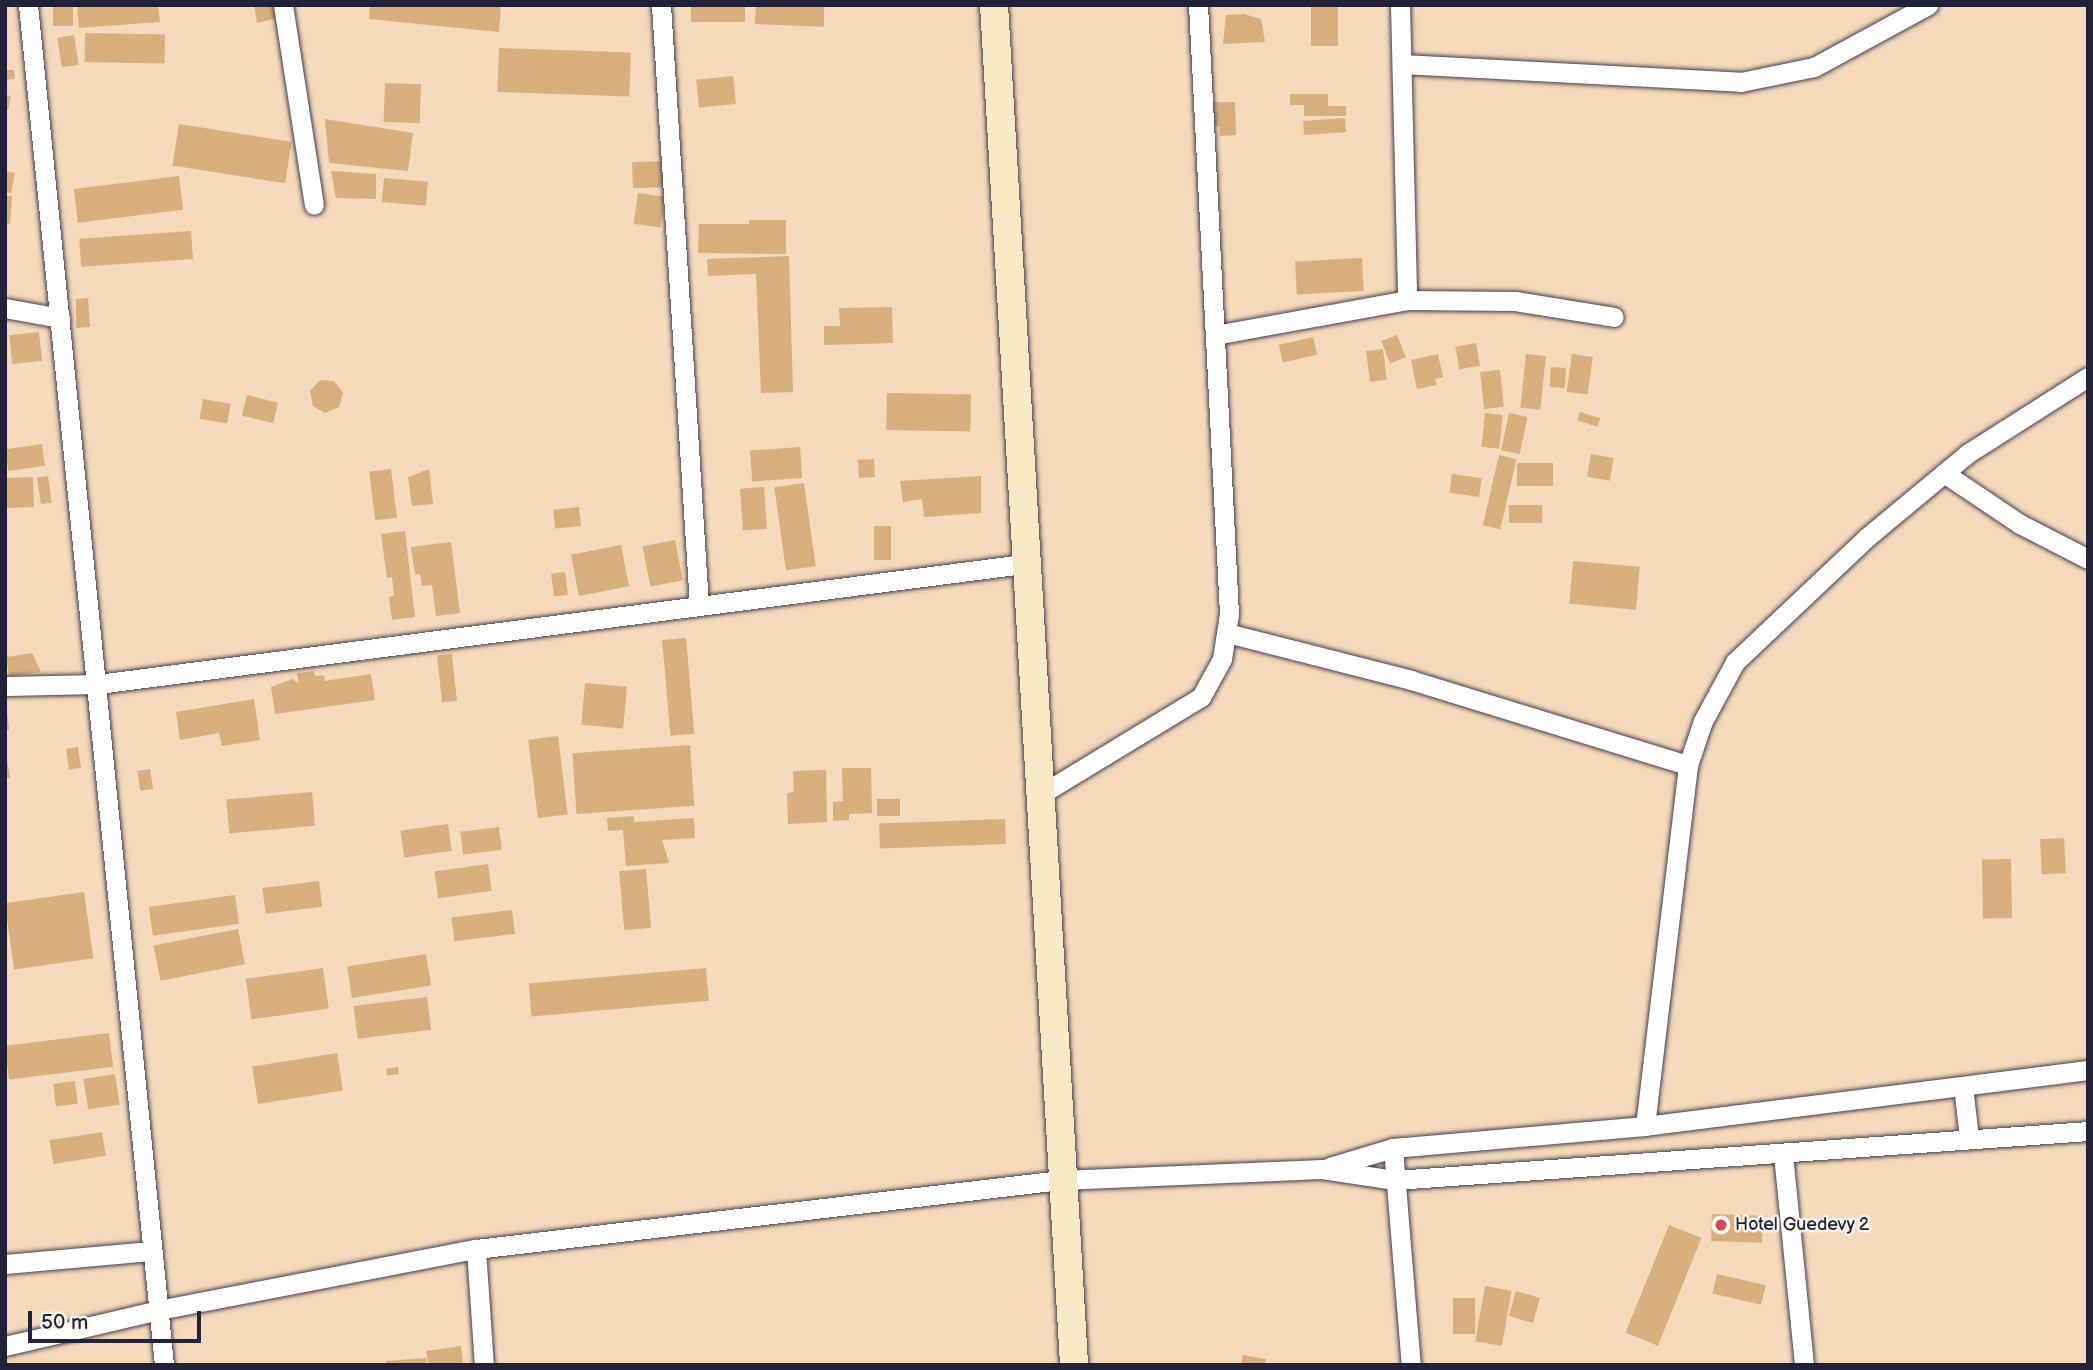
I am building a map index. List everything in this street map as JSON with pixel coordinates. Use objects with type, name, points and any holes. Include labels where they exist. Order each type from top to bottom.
[{"type":"street","points":[[28,5],[98,684],[150,1251],[164,1365]]},
{"type":"street","points":[[283,5],[314,205]]},
{"type":"street","points":[[661,5],[699,606]]},
{"type":"street","points":[[994,5],[1023,564],[1074,1365]]},
{"type":"street","points":[[1038,796],[1201,696],[1222,659],[1229,614],[1198,5]]},
{"type":"street","points":[[1400,5],[1407,300]]},
{"type":"street","points":[[1402,64],[1741,82],[1814,67],[1928,5]]},
{"type":"street","points":[[1215,335],[1407,300],[1515,301],[1614,317]]},
{"type":"street","points":[[5,308],[60,318]]},
{"type":"street","points":[[1645,1126],[1688,765],[1703,721],[1735,662],[1866,538],[1944,472],[2088,377]]},
{"type":"street","points":[[1944,472],[2020,524],[2088,559]]},
{"type":"street","points":[[5,686],[98,684],[1023,564]]},
{"type":"street","points":[[1227,633],[1411,680],[1688,765]]},
{"type":"street","points":[[1322,1169],[1393,1148],[1645,1126],[2088,1070]]},
{"type":"street","points":[[1964,1086],[1969,1138]]},
{"type":"street","points":[[5,1346],[158,1310],[476,1249],[1061,1180],[1322,1169],[1395,1180],[2088,1131]]},
{"type":"street","points":[[1393,1148],[1410,1365]]},
{"type":"street","points":[[1783,1154],[1804,1365]]},
{"type":"street","points":[[476,1249],[484,1365]]},
{"type":"street","points":[[5,1264],[150,1251]]},
{"type":"building","points":[[53,5],[73,5],[73,26],[53,26]]},
{"type":"building","points":[[77,5],[158,5],[160,22],[79,28]]},
{"type":"building","points":[[254,5],[274,5],[277,18],[257,23]]},
{"type":"building","points":[[370,5],[501,5],[499,32],[369,19]]},
{"type":"building","points":[[691,5],[745,5],[745,22],[691,22]]},
{"type":"building","points":[[756,5],[824,5],[824,27],[755,24]]},
{"type":"building","points":[[1311,5],[1338,5],[1338,46],[1311,46]]},
{"type":"building","points":[[1244,14],[1261,19],[1265,42],[1223,44],[1226,15]]},
{"type":"building","points":[[85,33],[165,34],[164,63],[84,62]]},
{"type":"building","points":[[74,35],[79,65],[62,67],[57,38]]},
{"type":"building","points":[[499,48],[631,53],[629,97],[497,92]]},
{"type":"building","points":[[5,70],[14,70],[15,79],[5,80]]},
{"type":"building","points":[[733,76],[736,104],[699,108],[696,80]]},
{"type":"building","points":[[385,83],[421,84],[420,123],[384,122]]},
{"type":"building","points":[[1290,94],[1328,94],[1328,106],[1346,106],[1346,116],[1304,116],[1304,105],[1290,105]]},
{"type":"building","points":[[5,95],[11,96],[8,110],[5,109]]},
{"type":"building","points":[[1213,102],[1235,102],[1236,135],[1220,136],[1219,126],[1214,126]]},
{"type":"building","points":[[1345,118],[1346,132],[1304,135],[1303,121]]},
{"type":"building","points":[[325,119],[413,133],[408,171],[329,163]]},
{"type":"building","points":[[179,124],[292,142],[285,183],[172,165]]},
{"type":"building","points":[[668,161],[669,187],[633,188],[632,162]]},
{"type":"building","points":[[5,171],[15,173],[11,193],[5,192]]},
{"type":"building","points":[[331,171],[376,174],[376,199],[336,198]]},
{"type":"building","points":[[179,176],[183,210],[78,223],[74,189]]},
{"type":"building","points":[[384,178],[428,182],[426,206],[382,202]]},
{"type":"building","points":[[638,193],[665,197],[660,227],[634,224]]},
{"type":"building","points":[[5,196],[12,196],[10,224],[5,223]]},
{"type":"building","points":[[749,220],[786,220],[786,254],[698,253],[699,224],[749,224]]},
{"type":"building","points":[[191,231],[193,259],[81,267],[79,239]]},
{"type":"building","points":[[789,256],[793,392],[761,393],[756,274],[708,276],[707,259]]},
{"type":"building","points":[[1362,258],[1364,291],[1297,294],[1295,262]]},
{"type":"building","points":[[88,298],[90,327],[76,328],[76,299]]},
{"type":"building","points":[[892,307],[893,343],[824,345],[824,326],[840,326],[839,308]]},
{"type":"building","points":[[39,332],[42,361],[12,364],[9,335]]},
{"type":"building","points":[[1397,335],[1406,357],[1390,364],[1381,341]]},
{"type":"building","points":[[1313,337],[1317,355],[1283,362],[1279,345]]},
{"type":"building","points":[[1476,343],[1480,366],[1459,369],[1455,347]]},
{"type":"building","points":[[1383,349],[1387,380],[1370,382],[1366,351]]},
{"type":"building","points":[[1438,354],[1443,377],[1435,379],[1437,385],[1417,389],[1411,360]]},
{"type":"building","points":[[1526,354],[1546,356],[1540,410],[1520,408]]},
{"type":"building","points":[[1572,354],[1593,357],[1588,395],[1567,392]]},
{"type":"building","points":[[1551,367],[1566,368],[1565,388],[1550,387]]},
{"type":"building","points":[[1500,370],[1504,407],[1484,409],[1480,372]]},
{"type":"building","points":[[320,380],[334,381],[343,393],[339,407],[325,413],[313,406],[310,391]]},
{"type":"building","points":[[887,393],[971,394],[970,431],[886,430]]},
{"type":"building","points":[[247,395],[278,403],[273,423],[242,415]]},
{"type":"building","points":[[203,399],[231,404],[227,424],[200,419]]},
{"type":"building","points":[[1580,412],[1600,418],[1597,427],[1577,421]]},
{"type":"building","points":[[1485,413],[1503,415],[1499,449],[1481,447]]},
{"type":"building","points":[[1509,413],[1528,417],[1520,454],[1501,450]]},
{"type":"building","points":[[42,444],[45,466],[8,471],[5,449]]},
{"type":"building","points":[[800,447],[802,478],[752,481],[750,450]]},
{"type":"building","points":[[1591,454],[1614,458],[1610,481],[1587,477]]},
{"type":"building","points":[[1499,455],[1517,459],[1500,529],[1483,525]]},
{"type":"building","points":[[874,459],[875,477],[859,478],[858,460]]},
{"type":"building","points":[[1517,463],[1553,463],[1553,486],[1517,486]]},
{"type":"building","points":[[391,469],[397,518],[375,520],[369,472]]},
{"type":"building","points":[[429,469],[433,504],[412,506],[408,477]]},
{"type":"building","points":[[1452,474],[1482,478],[1479,497],[1449,493]]},
{"type":"building","points":[[48,476],[52,503],[41,504],[37,478]]},
{"type":"building","points":[[981,476],[981,513],[924,517],[922,499],[903,502],[900,481]]},
{"type":"building","points":[[33,477],[34,507],[6,508],[5,478]]},
{"type":"building","points":[[804,483],[816,566],[786,570],[774,487]]},
{"type":"building","points":[[764,487],[767,529],[743,531],[740,489]]},
{"type":"building","points":[[1509,505],[1542,505],[1542,523],[1509,523]]},
{"type":"building","points":[[579,507],[581,526],[555,529],[553,510]]},
{"type":"building","points":[[874,526],[891,526],[891,560],[874,560]]},
{"type":"building","points":[[405,531],[415,617],[392,620],[389,597],[394,596],[392,577],[387,578],[381,534]]},
{"type":"building","points":[[675,540],[683,580],[650,587],[643,546]]},
{"type":"building","points":[[451,542],[460,613],[436,616],[432,585],[422,586],[420,574],[415,575],[411,547]]},
{"type":"building","points":[[621,545],[629,586],[579,596],[571,555]]},
{"type":"building","points":[[1573,561],[1640,567],[1636,610],[1569,604]]},
{"type":"building","points":[[565,572],[568,595],[554,597],[551,574]]},
{"type":"building","points":[[686,638],[694,734],[670,736],[662,640]]},
{"type":"building","points":[[32,653],[41,672],[9,676],[6,657]]},
{"type":"building","points":[[452,654],[457,701],[442,702],[437,656]]},
{"type":"building","points":[[314,671],[315,676],[324,675],[325,681],[371,674],[375,700],[275,714],[271,687],[292,679],[299,683],[297,673]]},
{"type":"building","points":[[585,683],[627,687],[623,729],[581,725]]},
{"type":"building","points":[[254,699],[260,740],[222,746],[219,733],[180,740],[176,712]]},
{"type":"building","points":[[7,710],[9,730],[5,730]]},
{"type":"building","points":[[558,736],[568,814],[538,818],[528,740]]},
{"type":"building","points":[[690,745],[694,806],[577,814],[572,753]]},
{"type":"building","points":[[5,746],[10,778],[5,778]]},
{"type":"building","points":[[78,747],[81,768],[69,769],[66,749]]},
{"type":"building","points":[[842,768],[871,768],[872,813],[849,814],[849,820],[833,821],[833,802],[843,801]]},
{"type":"building","points":[[150,769],[153,789],[140,791],[137,771]]},
{"type":"building","points":[[826,770],[827,822],[788,824],[787,793],[794,792],[793,771]]},
{"type":"building","points":[[312,792],[315,826],[229,833],[226,799]]},
{"type":"building","points":[[877,799],[900,799],[900,816],[877,816]]},
{"type":"building","points":[[634,816],[634,822],[694,818],[695,838],[662,840],[669,863],[626,866],[623,830],[608,831],[607,818]]},
{"type":"building","points":[[1005,819],[1006,844],[880,848],[879,823]]},
{"type":"building","points":[[448,824],[452,851],[404,857],[400,831]]},
{"type":"building","points":[[499,827],[502,850],[463,855],[460,832]]},
{"type":"building","points":[[2064,838],[2066,873],[2042,874],[2040,839]]},
{"type":"building","points":[[2011,859],[2012,918],[1983,918],[1982,860]]},
{"type":"building","points":[[488,864],[492,891],[438,898],[435,872]]},
{"type":"building","points":[[646,869],[651,928],[624,930],[619,871]]},
{"type":"building","points":[[319,881],[322,907],[266,914],[262,888]]},
{"type":"building","points":[[84,892],[93,958],[14,969],[5,903]]},
{"type":"building","points":[[235,895],[239,924],[153,936],[149,907]]},
{"type":"building","points":[[512,910],[515,934],[454,941],[451,917]]},
{"type":"building","points":[[238,929],[245,964],[160,981],[154,945]]},
{"type":"building","points":[[426,954],[431,986],[352,998],[347,967]]},
{"type":"building","points":[[323,968],[329,1009],[251,1019],[246,979]]},
{"type":"building","points":[[706,968],[709,1001],[532,1016],[529,984]]},
{"type":"building","points":[[427,997],[431,1030],[358,1039],[354,1006]]},
{"type":"building","points":[[109,1033],[113,1067],[9,1080],[5,1046]]},
{"type":"building","points":[[337,1053],[343,1091],[258,1104],[252,1066]]},
{"type":"building","points":[[398,1067],[399,1074],[387,1076],[386,1069]]},
{"type":"building","points":[[115,1074],[120,1105],[88,1110],[83,1079]]},
{"type":"building","points":[[75,1081],[78,1104],[56,1107],[53,1084]]},
{"type":"building","points":[[102,1132],[106,1156],[53,1164],[50,1140]]},
{"type":"building","points":[[1712,1214],[1763,1216],[1762,1243],[1711,1241]]},
{"type":"building","points":[[1669,1225],[1701,1238],[1658,1346],[1626,1333]]},
{"type":"building","points":[[1717,1274],[1766,1285],[1761,1305],[1713,1293]]},
{"type":"building","points":[[1485,1286],[1512,1291],[1502,1346],[1475,1341]]},
{"type":"building","points":[[1516,1291],[1540,1298],[1533,1323],[1509,1316]]},
{"type":"building","points":[[1453,1298],[1475,1298],[1475,1334],[1453,1334]]},
{"type":"building","points":[[461,1346],[463,1365],[428,1365],[426,1351]]},
{"type":"building","points":[[1243,1355],[1266,1359],[1264,1365],[1241,1365]]},
{"type":"building","points":[[426,1358],[426,1365],[386,1365],[386,1361]]},
{"type":"place","name":"Hotel Guedevy 2","points":[[1721,1225]]}]
